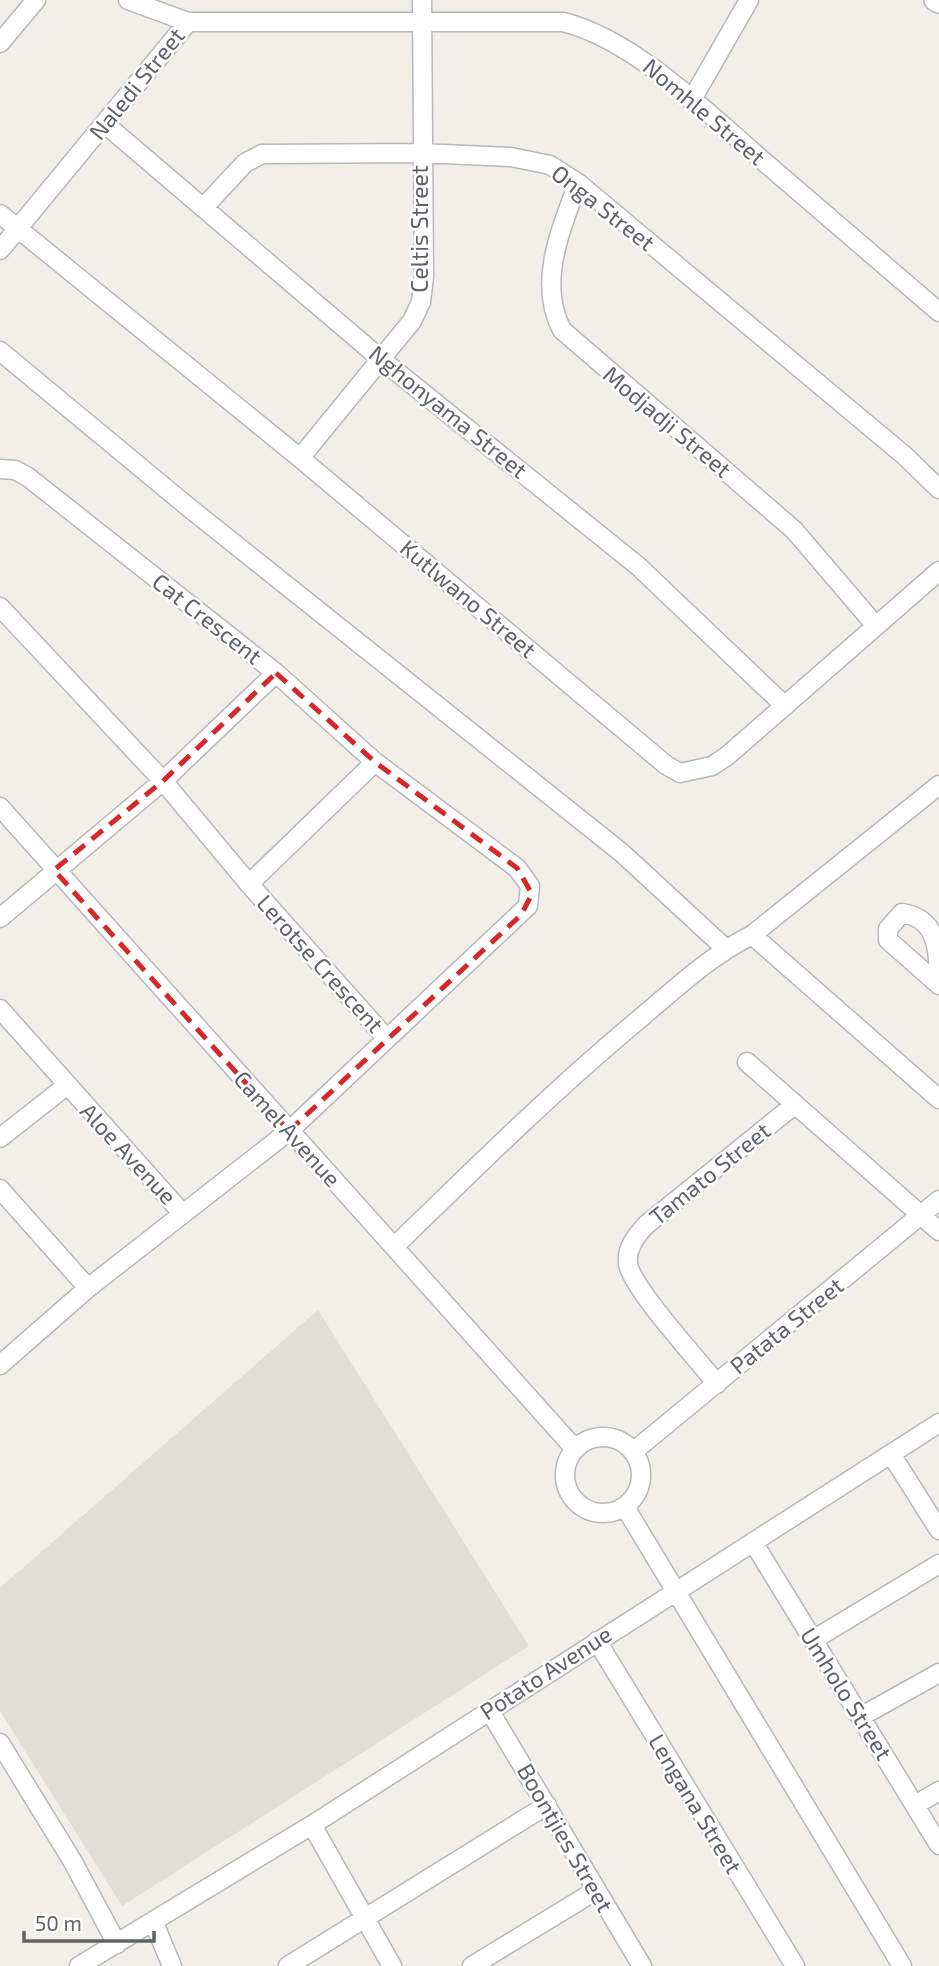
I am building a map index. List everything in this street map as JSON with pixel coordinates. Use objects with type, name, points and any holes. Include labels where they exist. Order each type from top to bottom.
[{"type":"street","points":[[0,43],[36,0]]},
{"type":"street","points":[[128,0],[188,22]]},
{"type":"street","name":"Celtis Street","points":[[300,458],[382,360],[412,321],[421,302],[424,277],[421,153],[422,0]]},
{"type":"street","points":[[691,101],[749,0]]},
{"type":"street","name":"Naledi Street","points":[[17,229],[188,22],[422,21]]},
{"type":"street","name":"Nomhle Street","points":[[422,21],[563,22],[584,27],[637,57],[939,312]]},
{"type":"street","name":"Nghonyama Street","points":[[105,124],[382,360],[648,574],[785,706]]},
{"type":"street","name":"Onga Street","points":[[203,208],[244,163],[262,154],[421,153],[529,160],[550,165],[578,183],[905,456],[939,489]]},
{"type":"street","name":"Modjadji Street","points":[[578,183],[561,231],[551,281],[554,315],[562,330],[794,530],[876,626]]},
{"type":"street","name":"Kutlwano Street","points":[[0,214],[300,458],[666,765],[680,773],[712,766],[939,571]]},
{"type":"street","points":[[0,250],[17,229]]},
{"type":"street","points":[[0,351],[187,506],[622,853],[726,948]]},
{"type":"street","name":"Cat Crescent","points":[[0,469],[15,470],[28,477],[276,673],[163,781],[0,918]]},
{"type":"street","name":"Lerotse Crescent","points":[[0,607],[163,781],[249,884],[387,1039],[521,915],[532,894],[525,878],[501,854],[375,762],[276,673]]},
{"type":"street","points":[[249,884],[375,762]]},
{"type":"street","points":[[394,1247],[599,1052],[726,948],[752,936],[939,785]]},
{"type":"street","name":"Camel Avenue","points":[[0,807],[575,1449]]},
{"type":"street","points":[[752,936],[939,1099]]},
{"type":"street","name":"Aloe Avenue","points":[[0,1009],[183,1214],[3,1355]]},
{"type":"street","points":[[183,1214],[289,1131],[387,1039]]},
{"type":"street","name":"Tamato Street","points":[[747,1062],[939,1231]]},
{"type":"street","points":[[0,1138],[66,1086]]},
{"type":"street","name":"Tamato Street","points":[[717,1384],[640,1288],[628,1265],[629,1252],[634,1239],[646,1225],[793,1105]]},
{"type":"street","points":[[0,1189],[88,1288]]},
{"type":"street","name":"Patata Street","points":[[634,1451],[939,1200]]},
{"type":"street","name":"Potato Avenue","points":[[79,1966],[312,1825],[939,1423]]},
{"type":"street","points":[[600,1436],[625,1442],[634,1451],[642,1474],[640,1487],[625,1507],[600,1513],[577,1503],[565,1480],[565,1468],[575,1449],[588,1439],[600,1436]]},
{"type":"street","points":[[891,1454],[939,1530]]},
{"type":"street","points":[[625,1507],[902,1966]]},
{"type":"street","name":"Umholo Street","points":[[753,1542],[939,1845]]},
{"type":"street","points":[[813,1640],[939,1564]]},
{"type":"street","name":"Lengana Street","points":[[597,1641],[795,1966]]},
{"type":"street","points":[[860,1717],[939,1672]]},
{"type":"street","name":"Boontjies Street","points":[[489,1710],[642,1966]]},
{"type":"street","points":[[0,1743],[73,1862],[117,1944]]},
{"type":"street","points":[[915,1805],[939,1791]]},
{"type":"street","points":[[288,1966],[547,1805]]},
{"type":"street","points":[[312,1825],[392,1966]]},
{"type":"street","points":[[472,1966],[595,1891]]},
{"type":"street","points":[[154,1923],[173,1966]]},
{"type":"highlighted area","points":[[276,673],[375,762],[517,868],[532,894],[521,915],[289,1131],[54,870],[163,781]]},
{"type":"shaded area","points":[[318,1310],[529,1646],[122,1906],[0,1711],[0,1588]]}]
